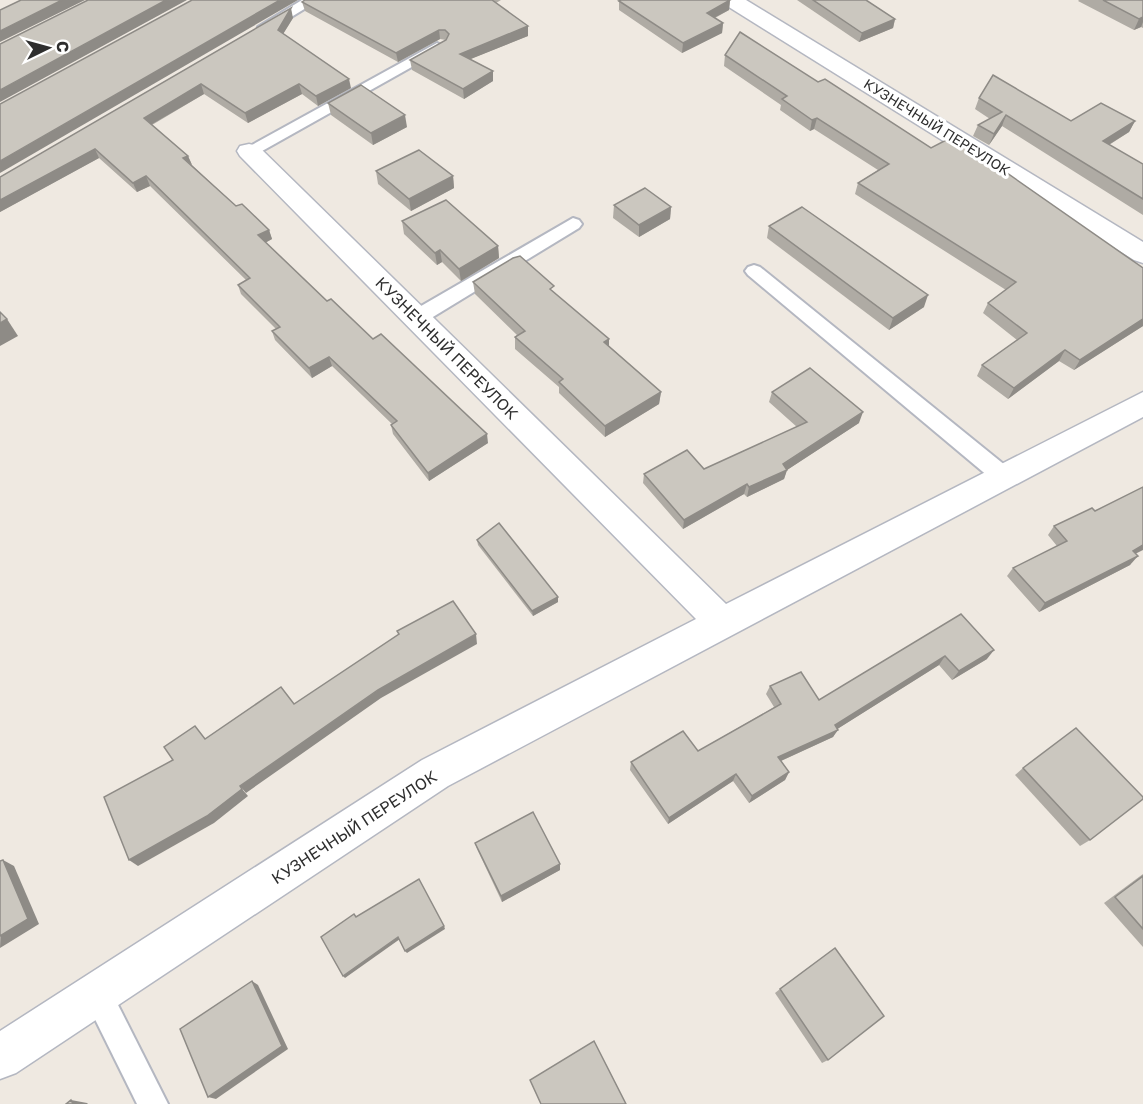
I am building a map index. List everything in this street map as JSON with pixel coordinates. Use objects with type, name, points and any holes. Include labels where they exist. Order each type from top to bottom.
[{"type":"street","name":"КУЗНЕЧНЫЙ ПЕРЕУЛОК","points":[[731,0],[1143,254]]},
{"type":"street","name":"КУЗНЕЧНЫЙ ПЕРЕУЛОК","points":[[249,151],[722,622]]},
{"type":"street","name":"КУЗНЕЧНЫЙ ПЕРЕУЛОК","points":[[0,1057],[435,773],[1143,403]]},
{"type":"lane","points":[[252,35],[312,0]]},
{"type":"lane","points":[[249,151],[441,45]]},
{"type":"lane","points":[[416,318],[573,224]]},
{"type":"lane","points":[[754,271],[1003,476]]},
{"type":"lane","points":[[98,995],[153,1104]]},
{"type":"building","points":[[21,0],[62,0],[0,31],[0,10]]},
{"type":"building","points":[[88,0],[166,0],[0,90],[0,44]]},
{"type":"building","points":[[192,0],[280,0],[0,161],[0,104]]},
{"type":"building","points":[[305,0],[492,0],[528,26],[460,54],[493,71],[463,89],[410,60],[446,40],[449,34],[445,30],[439,30],[396,53],[302,2]]},
{"type":"building","points":[[730,0],[707,13],[723,23],[683,43],[619,1]]},
{"type":"building","points":[[813,0],[866,0],[895,19],[862,33]]},
{"type":"building","points":[[1103,0],[1143,0],[1143,17],[1139,19]]},
{"type":"building","points":[[291,8],[278,30],[349,79],[316,96],[299,84],[245,113],[201,84],[144,118],[188,156],[183,158],[236,206],[242,204],[269,230],[258,235],[327,301],[331,299],[373,339],[381,334],[487,434],[428,473],[391,425],[397,421],[329,357],[309,368],[272,331],[280,327],[238,285],[250,278],[146,176],[133,183],[95,149],[0,200],[0,177]]},
{"type":"building","points":[[740,32],[818,82],[825,79],[931,148],[954,136],[1143,268],[1143,319],[1080,360],[1065,350],[1014,388],[982,365],[1027,333],[988,303],[1016,282],[858,183],[889,164],[817,118],[812,120],[782,99],[787,96],[725,55]]},
{"type":"building","points":[[993,75],[1071,121],[1101,103],[1135,121],[1103,141],[1143,164],[1143,199],[1006,115],[994,134],[978,125],[1002,112],[979,98]]},
{"type":"building","points":[[361,85],[405,115],[371,133],[328,103]]},
{"type":"building","points":[[419,150],[453,176],[409,199],[376,171]]},
{"type":"building","points":[[645,188],[671,207],[639,225],[614,205]]},
{"type":"building","points":[[446,200],[498,246],[459,269],[440,250],[435,253],[402,221]]},
{"type":"building","points":[[802,207],[928,295],[893,318],[769,226]]},
{"type":"building","points":[[520,256],[554,286],[550,289],[609,339],[604,342],[661,392],[605,426],[559,382],[563,379],[515,337],[525,331],[473,282]]},
{"type":"building","points":[[0,312],[7,319],[0,323]]},
{"type":"building","points":[[810,368],[863,412],[783,464],[787,470],[749,487],[747,484],[684,520],[644,474],[687,450],[704,469],[807,422],[772,392]]},
{"type":"building","points":[[1143,487],[1143,545],[1133,551],[1138,556],[1045,603],[1013,568],[1067,541],[1054,526],[1092,508],[1095,511]]},
{"type":"building","points":[[499,523],[558,597],[532,611],[477,540]]},
{"type":"building","points":[[453,601],[476,634],[378,690],[240,786],[242,789],[207,816],[129,860],[104,797],[173,760],[164,747],[195,726],[205,739],[281,687],[294,704],[399,634],[397,631]]},
{"type":"building","points":[[961,614],[994,650],[959,671],[945,656],[835,725],[838,730],[778,757],[789,772],[752,796],[736,774],[669,818],[631,762],[683,731],[698,751],[781,704],[770,686],[801,672],[819,700]]},
{"type":"building","points":[[1076,728],[1143,797],[1090,840],[1023,768]]},
{"type":"building","points":[[533,812],[560,864],[501,896],[475,843]]},
{"type":"building","points":[[3,860],[28,919],[0,936],[0,861]]},
{"type":"building","points":[[1143,876],[1143,929],[1115,897]]},
{"type":"building","points":[[419,879],[444,926],[405,951],[398,937],[343,976],[321,937],[354,914],[356,917]]},
{"type":"building","points":[[835,948],[884,1016],[828,1060],[780,989]]},
{"type":"building","points":[[252,981],[282,1046],[208,1097],[180,1029]]},
{"type":"building","points":[[594,1041],[626,1104],[541,1104],[530,1080]]}]
